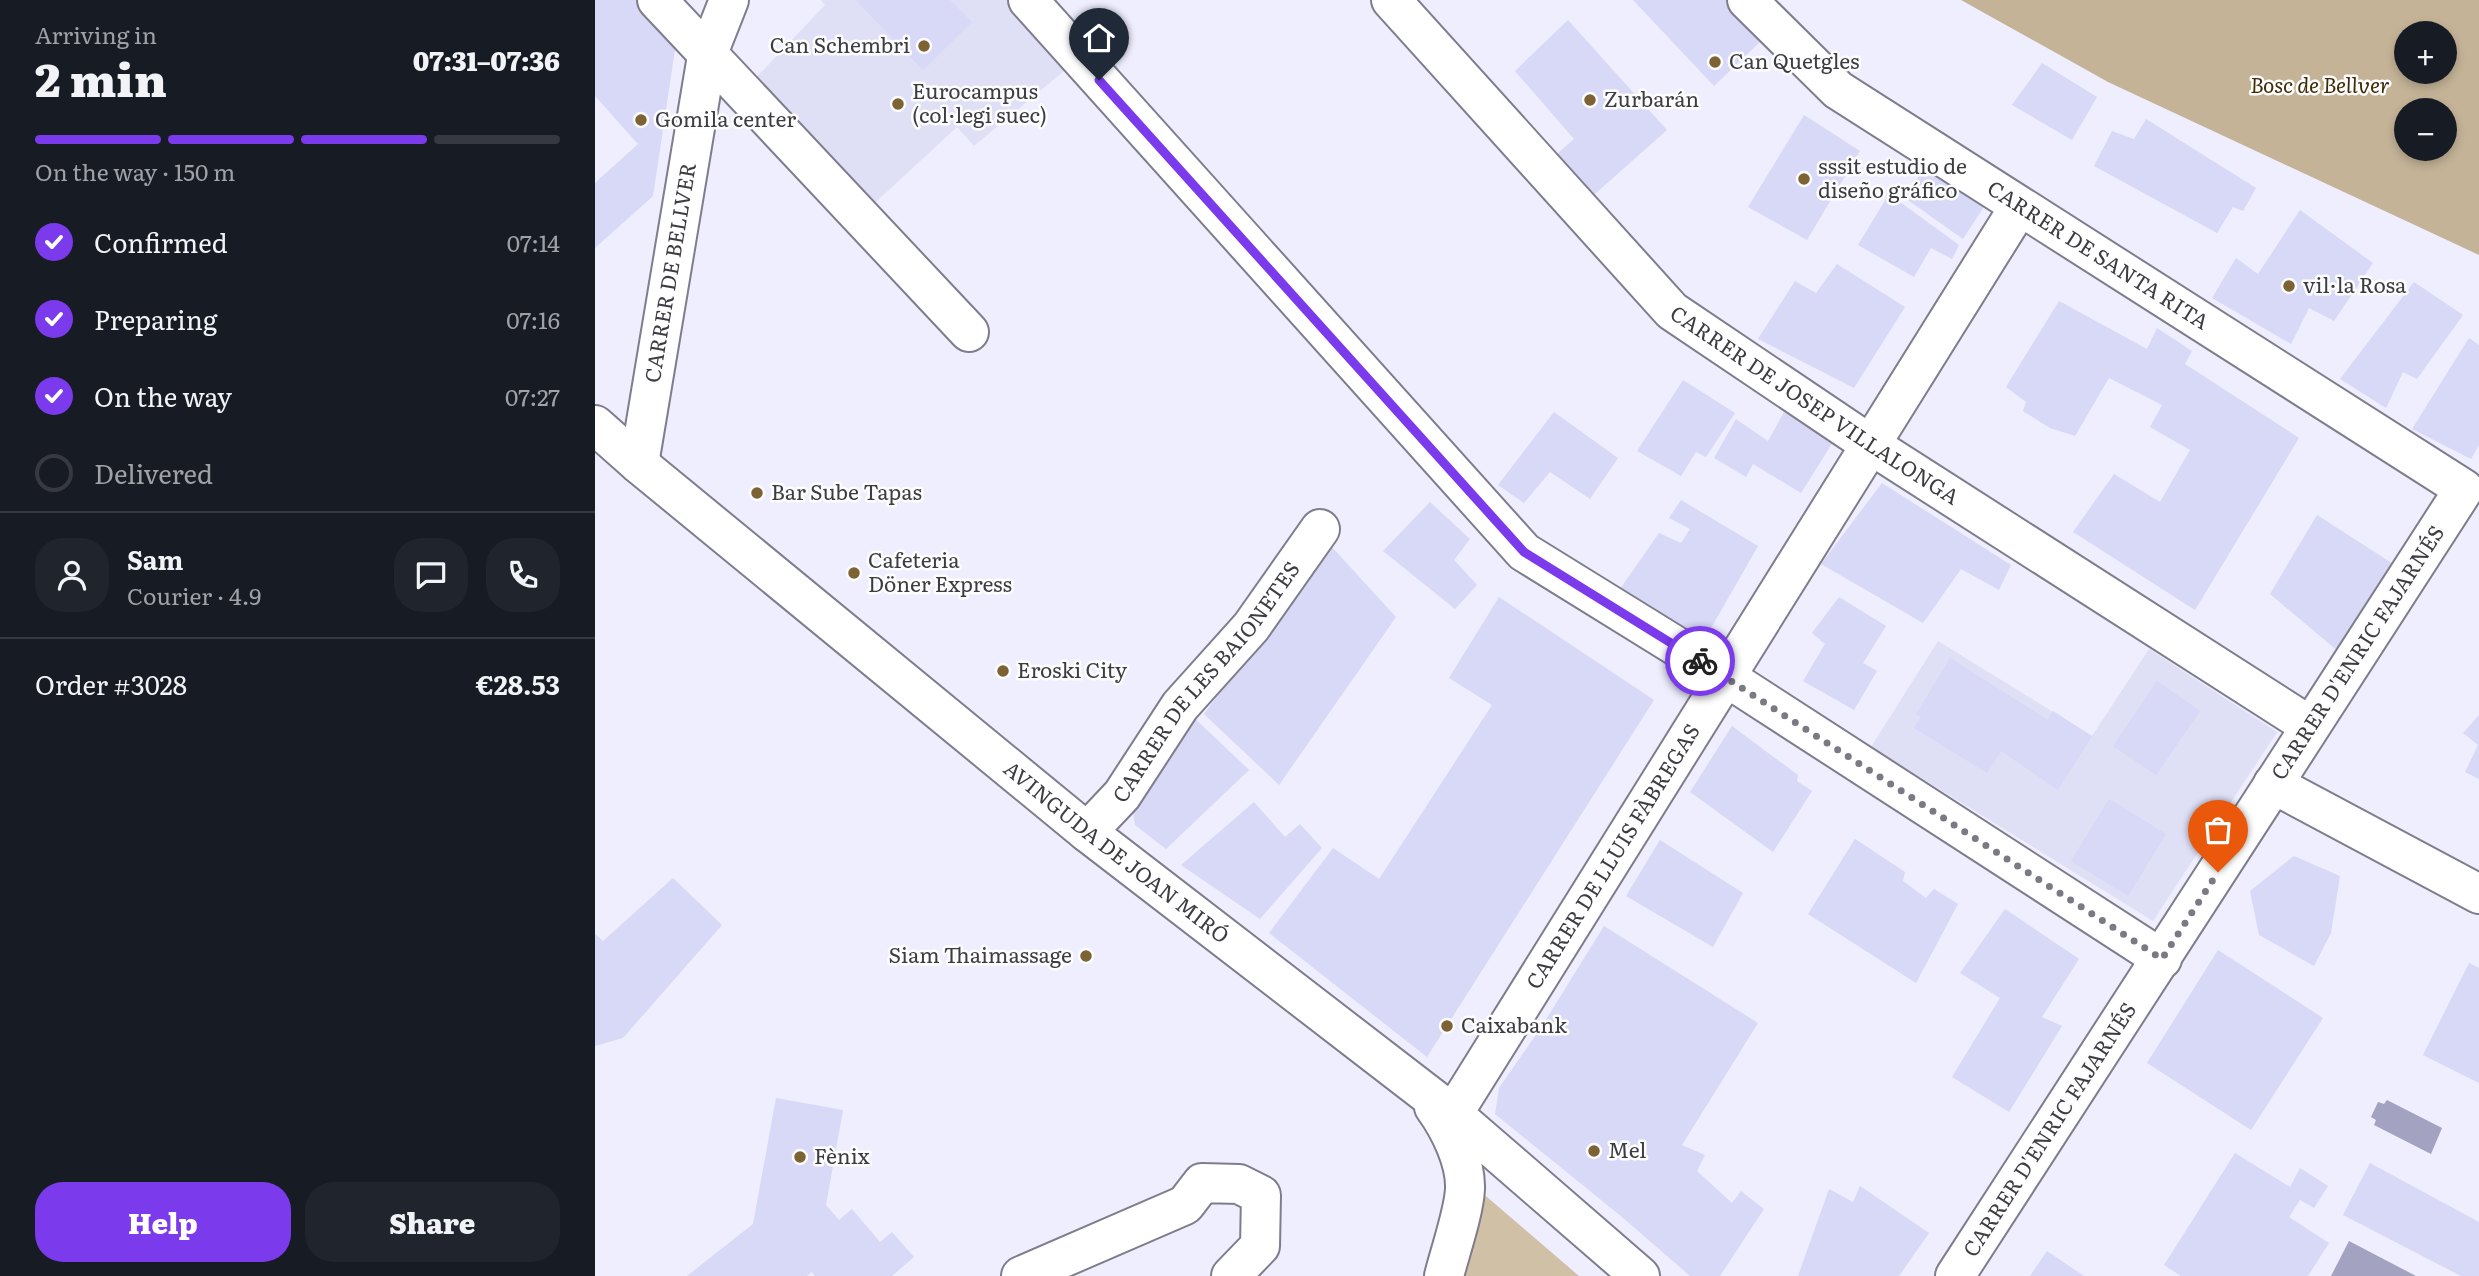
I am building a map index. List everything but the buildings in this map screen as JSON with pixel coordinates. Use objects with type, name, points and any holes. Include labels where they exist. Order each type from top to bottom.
[{"type":"street","points":[[657,0],[969,332]]},
{"type":"street","name":"CARRER DE BELLVER","points":[[639,464],[707,56],[729,0]]},
{"type":"street","points":[[1028,0],[1524,552],[1726,677],[2162,959]]},
{"type":"street","name":"CARRER DE JOSEP VILLALONGA","points":[[1391,0],[1672,311],[1871,444],[2310,726]]},
{"type":"street","name":"CARRER DE SANTA RITA","points":[[1747,0],[1838,90],[2464,489]]},
{"type":"street","name":"CARRER DE LLUIS FÀBREGAS","points":[[1439,1104],[1726,677],[2019,207]]},
{"type":"street","name":"AVINGUDA DE JOAN MIRÓ","points":[[595,425],[1087,832],[1439,1104],[1640,1276]]},
{"type":"street","name":"CARRER D'ENRIC FAJARNÉS","points":[[1955,1276],[2464,489]]},
{"type":"street","name":"CARRER DE LES BAIONETES","points":[[1087,832],[1122,795],[1180,706],[1251,626],[1320,529]]},
{"type":"street","points":[[2273,785],[2479,894]]},
{"type":"street","points":[[1439,1104],[1463,1170],[1465,1191],[1444,1276]]},
{"type":"street","points":[[1021,1276],[1185,1205],[1202,1183],[1240,1184],[1261,1195],[1260,1246],[1231,1276]]},
{"type":"shaded area","name":"Eurocampus (col·legi suec)","points":[[821,0],[1011,0],[1070,66],[974,146],[957,127],[865,212],[752,82],[825,5]]},
{"type":"shaded area","points":[[1938,641],[2092,736],[2149,649],[2277,732],[2153,921],[1871,747]]},
{"type":"shaded area","points":[[2387,1100],[2442,1128],[2431,1154],[2374,1125],[2376,1120],[2371,1117],[2378,1102],[2384,1104]]},
{"type":"shaded area","points":[[1465,1191],[1487,1197],[1579,1276],[1444,1276]]},
{"type":"shaded area","points":[[2349,1241],[2416,1276],[2331,1276]]},
{"type":"green space","name":"Bosc de Bellver","points":[[1961,0],[2479,0],[2479,255],[2108,82]]},
{"type":"way so far","points":[[1700,661],[2162,959],[2218,872]]},
{"type":"place","name":"Can Schembri","points":[[924,46]]},
{"type":"place","name":"Can Quetgles","points":[[1715,62]]},
{"type":"place","name":"Zurbarán","points":[[1590,100]]},
{"type":"place","name":"Eurocampus (col·legi suec)","points":[[898,104]]},
{"type":"place","name":"Gomila center","points":[[641,120]]},
{"type":"place","name":"sssit estudio de diseño gráfico","points":[[1804,179]]},
{"type":"place","name":"vil·la Rosa","points":[[2289,286]]},
{"type":"place","name":"Bar Sube Tapas","points":[[757,493]]},
{"type":"place","name":"Cafeteria Döner Express","points":[[854,573]]},
{"type":"place","name":"Eroski City","points":[[1003,671]]},
{"type":"place","name":"Siam Thaimassage","points":[[1086,956]]},
{"type":"place","name":"Caixabank","points":[[1447,1026]]},
{"type":"place","name":"Mel","points":[[1594,1151]]},
{"type":"place","name":"Fènix","points":[[800,1157]]},
{"type":"route","points":[[1099,80],[1524,552],[1700,661]]}]
